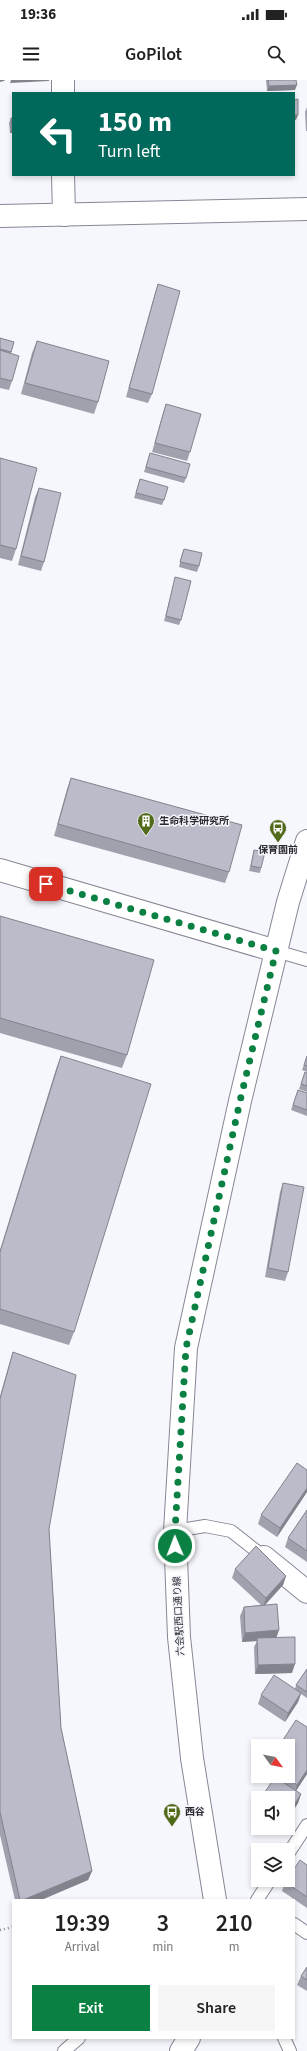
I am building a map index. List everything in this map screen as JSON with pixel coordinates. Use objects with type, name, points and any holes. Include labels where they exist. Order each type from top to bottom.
[{"type":"street","points":[[63,80],[63,92]]},
{"type":"street","points":[[64,176],[64,215]]},
{"type":"street","points":[[0,216],[307,209]]},
{"type":"street","name":"六会駅西口通り線","points":[[215,1899],[192,1758],[181,1652],[175,1531],[186,1348],[240,1101],[288,902],[307,841]]},
{"type":"street","points":[[0,870],[276,951]]},
{"type":"street","points":[[264,1557],[307,1592]]},
{"type":"street","points":[[182,2051],[189,2039]]},
{"type":"lane","points":[[276,951],[307,960]]},
{"type":"lane","points":[[175,1531],[206,1526],[232,1531],[264,1557]]},
{"type":"lane","points":[[295,1843],[307,1825]]},
{"type":"lane","points":[[258,1899],[265,1887]]},
{"type":"lane","points":[[295,1925],[307,1933]]},
{"type":"lane","points":[[64,2051],[78,2039]]},
{"type":"lane","points":[[284,2039],[290,2051]]},
{"type":"path","points":[[0,1930],[12,1926]]},
{"type":"building","points":[[268,80],[296,80],[297,85],[269,86]]},
{"type":"building","points":[[298,99],[298,115],[295,115],[295,100]]},
{"type":"building","points":[[158,284],[180,291],[152,394],[129,388]]},
{"type":"building","points":[[0,338],[14,342],[11,352],[0,349]]},
{"type":"building","points":[[37,341],[109,361],[98,402],[25,383]]},
{"type":"building","points":[[0,350],[19,356],[12,381],[0,378]]},
{"type":"building","points":[[166,404],[201,414],[190,452],[155,443]]},
{"type":"building","points":[[150,453],[190,464],[186,478],[146,467]]},
{"type":"building","points":[[0,458],[37,468],[16,549],[0,545]]},
{"type":"building","points":[[140,479],[168,487],[164,500],[136,493]]},
{"type":"building","points":[[39,488],[61,493],[44,562],[21,556]]},
{"type":"building","points":[[184,549],[202,553],[199,566],[180,562]]},
{"type":"building","points":[[175,577],[191,581],[181,620],[166,616]]},
{"type":"building","name":"生命科学研究所","points":[[71,778],[242,825],[229,872],[58,824]]},
{"type":"building","points":[[254,850],[265,852],[261,868],[251,866]]},
{"type":"building","points":[[0,916],[154,960],[127,1055],[0,1018]]},
{"type":"building","points":[[61,1056],[151,1084],[74,1332],[0,1309],[0,1252]]},
{"type":"building","points":[[307,1056],[307,1066],[304,1065]]},
{"type":"building","points":[[305,1072],[307,1073],[307,1086],[301,1084]]},
{"type":"building","points":[[298,1090],[307,1093],[307,1110],[293,1105]]},
{"type":"building","points":[[283,1183],[304,1187],[288,1272],[268,1268]]},
{"type":"building","points":[[13,1352],[76,1375],[49,1529],[61,1728],[92,1871],[25,1899],[20,1899],[0,1812],[0,1399]]},
{"type":"building","points":[[297,1463],[307,1470],[307,1488],[280,1528],[261,1515]]},
{"type":"building","points":[[307,1510],[307,1551],[288,1538]]},
{"type":"building","points":[[256,1546],[286,1576],[266,1598],[235,1569]]},
{"type":"building","points":[[277,1604],[279,1630],[245,1633],[244,1607]]},
{"type":"building","points":[[295,1637],[295,1664],[258,1665],[257,1638]]},
{"type":"building","points":[[307,1669],[307,1692],[296,1685]]},
{"type":"building","points":[[274,1675],[301,1693],[288,1713],[261,1695]]},
{"type":"building","points":[[296,1720],[307,1727],[307,1770],[297,1785],[294,1783],[295,1739],[284,1739]]},
{"type":"building","points":[[271,1783],[284,1783],[301,1794],[295,1804],[295,1791],[266,1791]]},
{"type":"building","points":[[300,1860],[307,1865],[307,1897],[292,1887],[295,1887],[295,1868]]},
{"type":"building","points":[[307,1967],[307,1980],[301,1976]]},
{"type":"place","name":"生命科学研究所","points":[[146,836]]},
{"type":"place","name":"保育園前","points":[[278,843]]},
{"type":"place","name":"西谷","points":[[172,1827]]},
{"type":"route","points":[[46,884],[276,951],[240,1101],[186,1348],[175,1546]]}]
